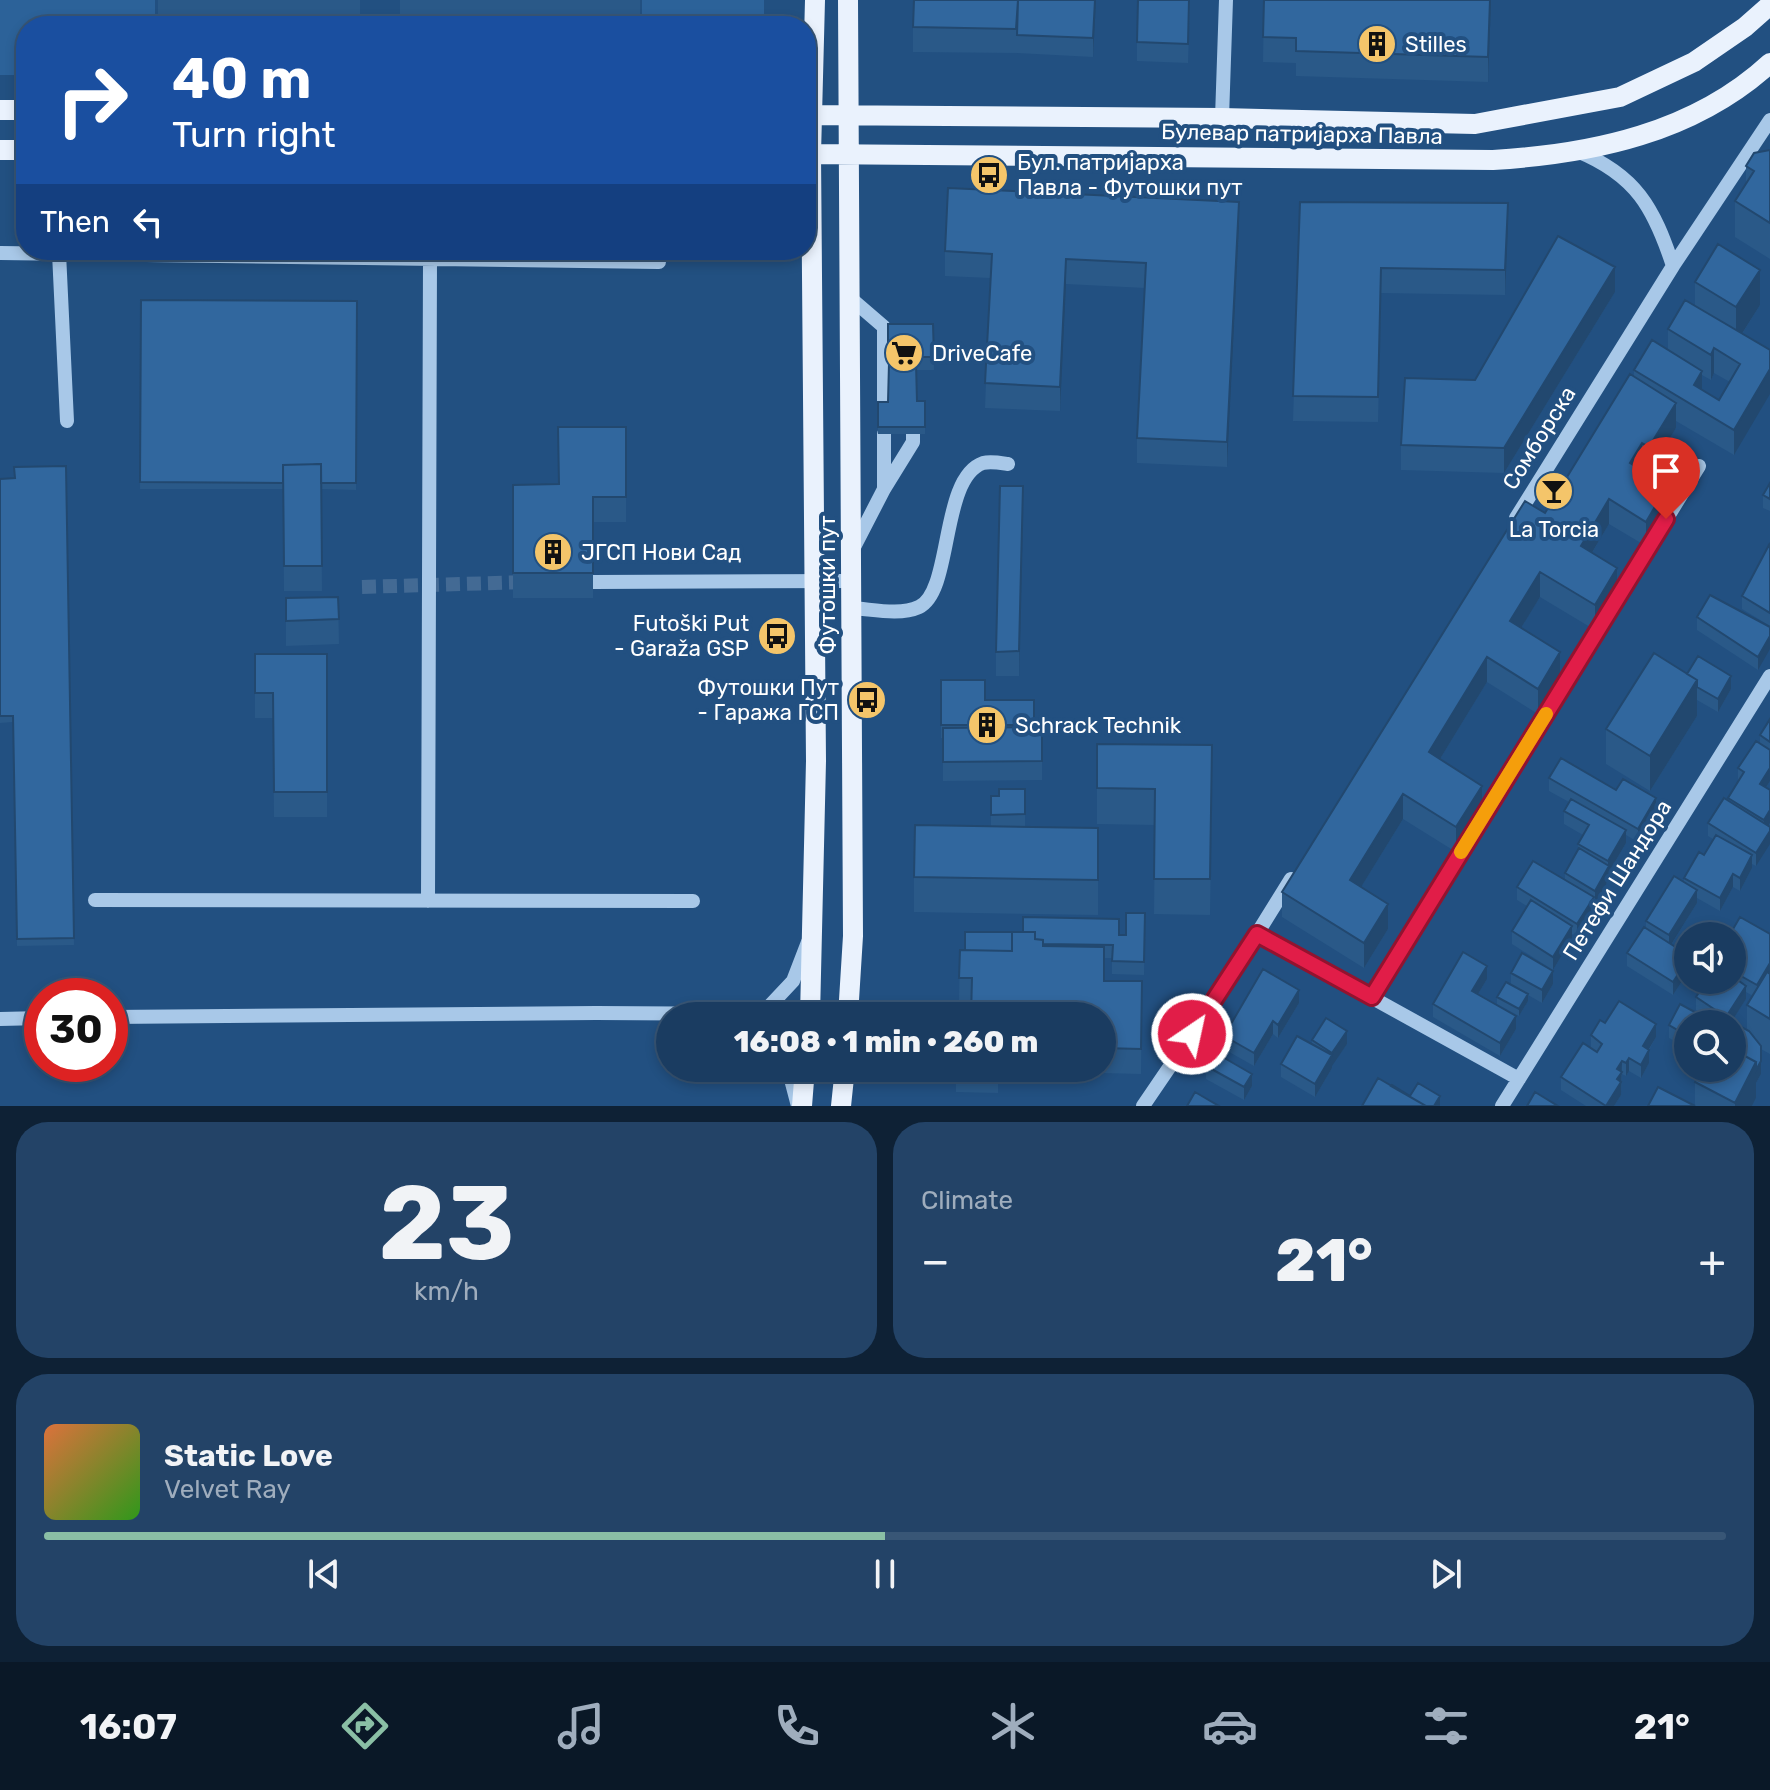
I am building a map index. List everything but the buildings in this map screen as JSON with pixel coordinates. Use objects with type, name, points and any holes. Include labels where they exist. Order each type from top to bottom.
[{"type":"main road","points":[[847,115],[848,0]]},
{"type":"main road","name":"Булевар патријарха Павла","points":[[816,115],[1222,118],[1475,124],[1620,97],[1694,62],[1745,27],[1770,5]]},
{"type":"main road","name":"Булевар патријарха Павла","points":[[816,154],[1493,160],[1577,151],[1663,129],[1738,88],[1770,63]]},
{"type":"main road","name":"Футошки пут","points":[[847,115],[853,936],[849,1002]]},
{"type":"main road","name":"Футошки пут","points":[[810,1002],[816,761],[811,260]]},
{"type":"main road","points":[[800,1106],[803,1082]]},
{"type":"main road","points":[[841,1106],[844,1082]]},
{"type":"street","points":[[1222,118],[1226,0]]},
{"type":"street","name":"Сомборска","points":[[1508,531],[1673,266],[1765,139],[1770,120]]},
{"type":"street","points":[[1577,151],[1612,167],[1636,189],[1648,207],[1673,266]]},
{"type":"street","points":[[59,260],[67,421]]},
{"type":"street","points":[[428,901],[430,260]]},
{"type":"street","points":[[506,260],[659,262]]},
{"type":"street","points":[[848,296],[884,327],[884,408]]},
{"type":"street","points":[[884,434],[884,489]]},
{"type":"street","points":[[852,551],[913,442],[913,434]]},
{"type":"street","points":[[851,608],[902,611],[929,601],[953,511],[965,480],[984,463],[1008,464]]},
{"type":"street","points":[[1372,997],[1699,466]]},
{"type":"street","points":[[593,582],[851,581]]},
{"type":"street","name":"Петефи Шандора","points":[[1502,1106],[1770,676]]},
{"type":"street","points":[[1143,1106],[1299,866]]},
{"type":"street","points":[[95,900],[693,901]]},
{"type":"street","points":[[776,1002],[793,981],[813,929]]},
{"type":"street","points":[[1257,934],[1519,1079]]},
{"type":"street","points":[[128,1017],[656,1015]]},
{"type":"street","points":[[0,1019],[24,1018]]},
{"type":"street","points":[[792,1082],[800,1106]]},
{"type":"shaded area","points":[[0,0],[155,0],[155,16],[16,16],[16,75],[0,75]]},
{"type":"shaded area","points":[[642,0],[764,0],[764,16],[642,16]]},
{"type":"tunnel","points":[[362,587],[529,582]]},
{"type":"slow traffic","points":[[1461,852],[1546,714]]},
{"type":"place","name":"Stilles","points":[[1377,44]]},
{"type":"place","name":"Бул. патријарха Павла - Футошки пут","points":[[989,175]]},
{"type":"place","name":"DriveCafe","points":[[904,353]]},
{"type":"place","name":"La Torcia","points":[[1554,491]]},
{"type":"place","name":"ЈГСП Нови Сад","points":[[553,552]]},
{"type":"place","name":"Futoški Put - Garaža GSP","points":[[777,636]]},
{"type":"place","name":"Футошки Пут - Гаража ГСП","points":[[867,700]]},
{"type":"place","name":"Schrack Technik","points":[[987,725]]},
{"type":"route","points":[[1192,1034],[1257,934],[1372,997],[1666,519]]}]
